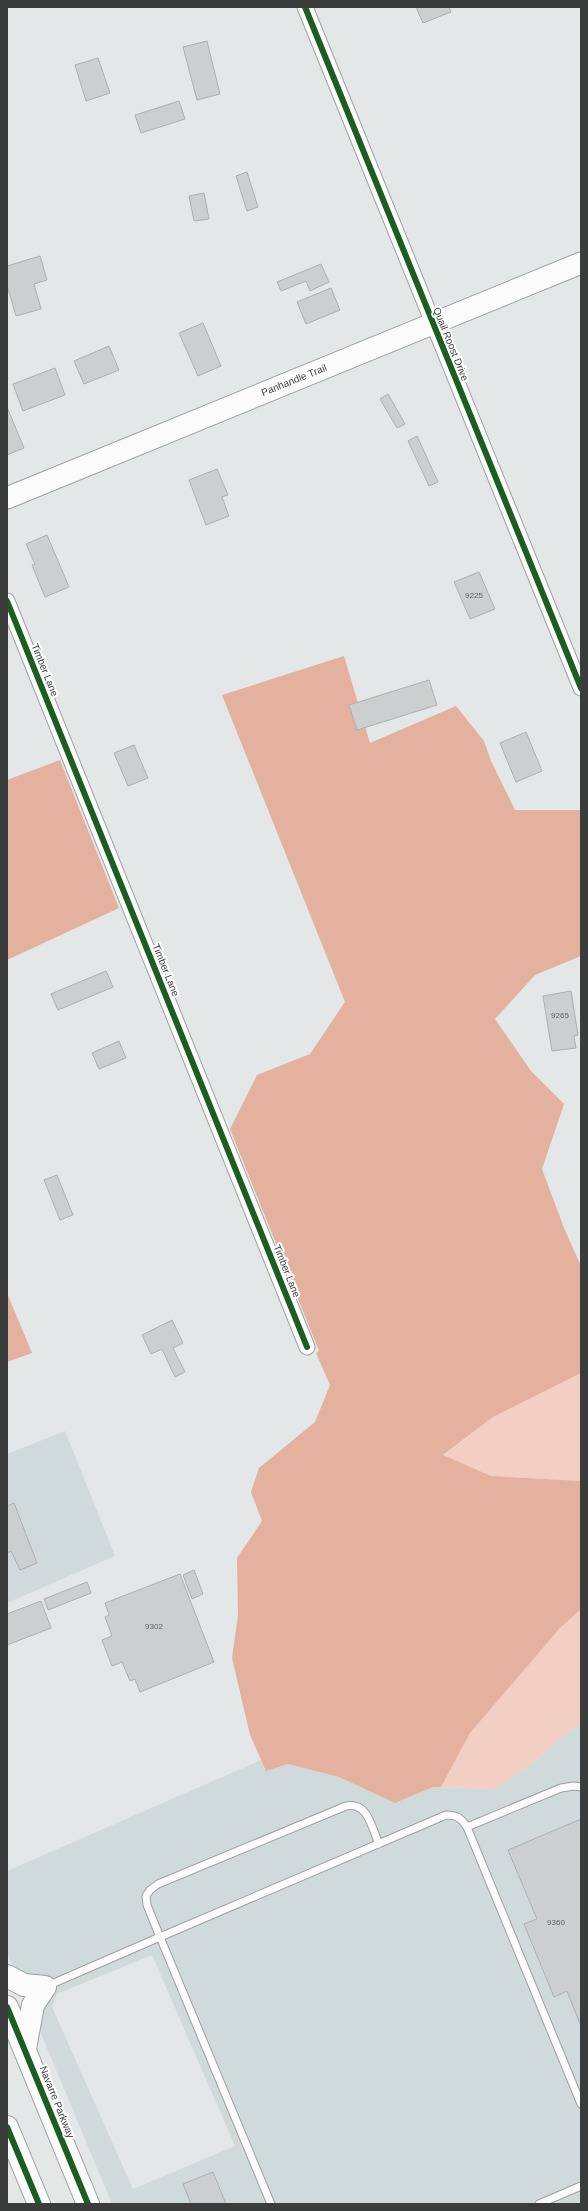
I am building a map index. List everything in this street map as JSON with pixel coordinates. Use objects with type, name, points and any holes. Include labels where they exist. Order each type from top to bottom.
[{"type":"highway","points":[[7,1976],[24,1985],[45,1987],[34,2005],[24,2049]]},
{"type":"highway","name":"Navarre Parkway","points":[[7,2007],[88,2204]]},
{"type":"highway","points":[[7,2127],[39,2204]]},
{"type":"street","name":"Quail Roost Drive","points":[[304,7],[581,688]]},
{"type":"street","name":"Panhandle Trail","points":[[7,498],[581,262]]},
{"type":"street","name":"Timber Lane","points":[[7,601],[307,1347]]},
{"type":"lane","points":[[467,1827],[561,1788],[574,1786],[581,1787]]},
{"type":"lane","points":[[272,2204],[160,1937],[147,1905],[146,1896],[158,1884],[346,1806],[354,1805],[361,1807],[379,1844]]},
{"type":"lane","points":[[45,1987],[446,1815],[454,1815],[462,1819],[467,1827],[581,2104]]},
{"type":"lane","points":[[539,2204],[581,2186]]},
{"type":"shaded area","points":[[344,656],[370,743],[456,706],[484,741],[491,761],[515,810],[581,810],[581,956],[535,975],[495,1019],[531,1071],[564,1104],[542,1169],[564,1228],[581,1266],[581,1373],[493,1417],[443,1455],[491,1476],[581,1481],[581,1609],[560,1628],[470,1733],[441,1787],[433,1787],[395,1803],[339,1777],[288,1764],[266,1771],[250,1735],[232,1658],[238,1615],[237,1558],[262,1521],[251,1492],[259,1468],[315,1422],[330,1385],[316,1353],[319,1351],[230,1129],[257,1075],[310,1054],[345,1002],[222,695]]},
{"type":"shaded area","points":[[60,760],[119,908],[7,960],[7,780]]},
{"type":"shaded area","points":[[7,1293],[32,1353],[7,1362]]},
{"type":"shaded area","points":[[581,1373],[581,1481],[491,1476],[443,1456],[493,1417]]},
{"type":"shaded area","points":[[65,1431],[115,1556],[7,1603],[7,1454]]},
{"type":"shaded area","points":[[581,1609],[581,1722],[530,1765],[495,1789],[441,1787],[470,1733],[560,1628]]},
{"type":"shaded area","points":[[581,1722],[581,2204],[112,2204],[7,1952],[7,1871],[261,1760],[266,1771],[288,1764],[339,1777],[395,1803],[433,1787],[495,1789],[530,1765]],"holes":[[[152,1955],[235,2146],[133,2189],[52,2007],[57,1994]]]},
{"type":"building","points":[[416,7],[449,7],[451,12],[423,23]]},
{"type":"building","points":[[207,41],[220,94],[197,100],[183,47]]},
{"type":"building","points":[[98,58],[110,93],[86,101],[75,65]]},
{"type":"building","points":[[179,101],[185,119],[141,133],[135,115]]},
{"type":"building","points":[[247,172],[258,207],[247,211],[236,176]]},
{"type":"building","points":[[204,193],[209,219],[194,221],[189,196]]},
{"type":"building","points":[[40,256],[47,280],[34,284],[41,309],[16,316],[7,285],[7,266]]},
{"type":"building","points":[[321,264],[329,282],[310,291],[306,281],[281,291],[277,282]]},
{"type":"building","points":[[331,288],[340,310],[306,324],[297,302]]},
{"type":"building","points":[[203,323],[221,366],[198,376],[179,333]]},
{"type":"building","points":[[109,346],[119,370],[84,384],[74,361]]},
{"type":"building","points":[[55,368],[65,395],[23,411],[13,384]]},
{"type":"building","points":[[388,394],[405,424],[397,428],[380,399]]},
{"type":"building","points":[[7,407],[24,448],[7,455]]},
{"type":"building","points":[[417,436],[438,482],[429,486],[408,441]]},
{"type":"building","points":[[217,469],[228,495],[222,497],[229,516],[206,525],[189,480]]},
{"type":"building","points":[[47,535],[69,587],[45,597],[32,565],[35,564],[26,544]]},
{"type":"building","points":[[479,572],[495,609],[470,619],[454,582]]},
{"type":"building","points":[[429,680],[437,705],[357,730],[349,705]]},
{"type":"building","points":[[526,732],[542,771],[516,782],[500,743]]},
{"type":"building","points":[[134,745],[148,778],[128,786],[114,753]]},
{"type":"building","points":[[106,971],[113,987],[58,1010],[51,994]]},
{"type":"building","points":[[571,991],[578,1035],[574,1036],[576,1048],[552,1051],[543,996]]},
{"type":"building","points":[[119,1041],[126,1058],[99,1069],[92,1053]]},
{"type":"building","points":[[57,1175],[73,1215],[60,1220],[44,1180]]},
{"type":"building","points":[[172,1320],[183,1343],[173,1348],[185,1372],[175,1377],[162,1349],[151,1354],[142,1335]]},
{"type":"building","points":[[14,1503],[37,1563],[20,1570],[11,1551],[7,1553],[7,1506]]},
{"type":"building","points":[[194,1570],[203,1594],[192,1599],[183,1575]]},
{"type":"building","points":[[180,1574],[214,1662],[140,1692],[135,1679],[130,1681],[122,1662],[112,1666],[102,1640],[112,1636],[105,1617],[109,1615],[105,1603]]},
{"type":"building","points":[[87,1582],[91,1593],[48,1610],[44,1599]]},
{"type":"building","points":[[41,1601],[51,1628],[7,1645],[7,1614]]},
{"type":"building","points":[[581,1819],[581,2026],[567,1991],[554,1997],[524,1924],[537,1919],[508,1850]]},
{"type":"building","points":[[213,2172],[226,2204],[191,2204],[183,2184]]},
{"type":"cycle path","points":[[305,7],[581,688]]},
{"type":"cycle path","points":[[7,601],[307,1347]]},
{"type":"cycle path","points":[[7,2007],[88,2204]]},
{"type":"cycle path","points":[[7,2127],[39,2204]]}]
